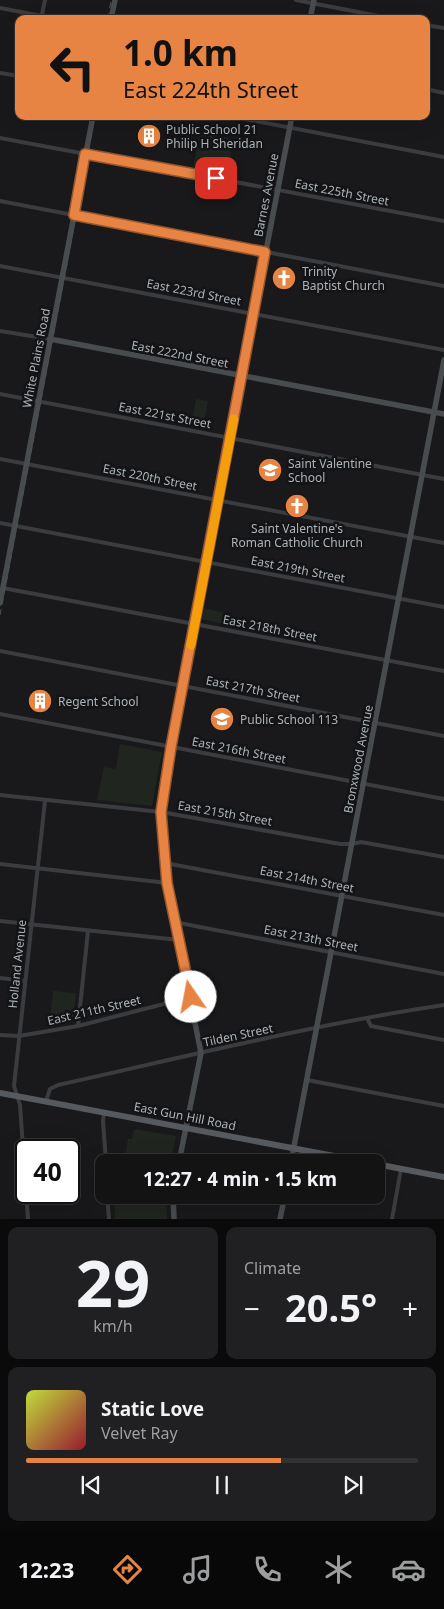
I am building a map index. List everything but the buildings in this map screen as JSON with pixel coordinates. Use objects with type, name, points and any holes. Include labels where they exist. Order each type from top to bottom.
[{"type":"main road","name":"East Gun Hill Road","points":[[0,1092],[322,1154]]},
{"type":"main road","points":[[385,1166],[444,1177]]},
{"type":"street","points":[[42,15],[45,0]]},
{"type":"street","points":[[112,15],[115,0]]},
{"type":"street","points":[[296,0],[375,15]]},
{"type":"street","points":[[311,15],[314,2]]},
{"type":"street","points":[[0,8],[33,15]]},
{"type":"street","points":[[430,26],[444,28]]},
{"type":"street","points":[[0,73],[15,75]]},
{"type":"street","points":[[430,90],[444,92]]},
{"type":"street","name":"White Plains Road","points":[[0,603],[91,120]]},
{"type":"street","points":[[249,120],[444,157]]},
{"type":"street","name":"Barnes Avenue","points":[[181,1154],[201,1053],[167,883],[161,812],[194,624],[291,120]]},
{"type":"street","name":"East 225th Street","points":[[0,138],[444,221]]},
{"type":"street","points":[[0,201],[444,286]]},
{"type":"street","name":"East 223rd Street","points":[[0,266],[444,350]]},
{"type":"street","name":"East 222nd Street","points":[[0,331],[444,414]]},
{"type":"street","name":"Bronxwood Avenue","points":[[293,1154],[444,360]]},
{"type":"street","name":"East 221st Street","points":[[0,394],[444,479]]},
{"type":"street","name":"East 220th Street","points":[[0,458],[444,543]]},
{"type":"street","name":"East 219th Street","points":[[0,523],[444,607]]},
{"type":"street","name":"East 218th Street","points":[[3,588],[444,671]]},
{"type":"street","name":"East 217th Street","points":[[0,651],[444,736]]},
{"type":"street","name":"East 216th Street","points":[[0,714],[444,799]]},
{"type":"street","name":"East 215th Street","points":[[0,795],[161,812],[340,844],[361,842],[444,857]]},
{"type":"street","name":"Holland Avenue","points":[[28,1219],[20,1105],[14,1086],[45,801]]},
{"type":"street","name":"East 214th Street","points":[[165,863],[444,915]]},
{"type":"street","points":[[0,864],[167,883]]},
{"type":"street","points":[[0,922],[179,940]]},
{"type":"street","name":"East 213th Street","points":[[174,922],[444,974]]},
{"type":"street","points":[[78,1026],[88,930]]},
{"type":"street","points":[[0,978],[25,981]]},
{"type":"street","name":"East 211th Street","points":[[0,1035],[19,1036],[78,1026],[191,997]]},
{"type":"street","name":"Tilden Street","points":[[46,1102],[50,1089],[58,1085],[317,1028],[444,1005]]},
{"type":"street","points":[[367,1018],[371,1026],[444,1040]]},
{"type":"street","points":[[308,1080],[444,1106]]},
{"type":"street","points":[[104,1112],[105,1154]]},
{"type":"street","points":[[392,1219],[401,1169]]},
{"type":"street","points":[[108,1204],[109,1219]]},
{"type":"street","points":[[173,1204],[174,1219]]},
{"type":"street","points":[[280,1219],[283,1204]]},
{"type":"shaded area","points":[[200,133],[233,139],[227,174],[193,167]]},
{"type":"shaded area","points":[[196,399],[208,401],[203,427],[191,424]]},
{"type":"shaded area","points":[[203,608],[226,613],[224,624],[201,619]]},
{"type":"shaded area","points":[[120,744],[162,752],[152,806],[97,800],[104,767],[116,769]]},
{"type":"shaded area","points":[[53,991],[76,993],[73,1022],[49,1027]]},
{"type":"shaded area","points":[[134,1129],[176,1136],[173,1154],[125,1154],[128,1139],[132,1139]]},
{"type":"shaded area","points":[[114,1204],[166,1204],[167,1219],[115,1219]]},
{"type":"railway","points":[[109,15],[111,0]]},
{"type":"railway","points":[[0,615],[94,120]]},
{"type":"slow traffic","points":[[191,645],[234,419]]},
{"type":"place","name":"Public School 21 Philip H Sheridan","points":[[149,136]]},
{"type":"place","name":"Trinity Baptist Church","points":[[284,278]]},
{"type":"place","name":"Saint Valentine School","points":[[270,470]]},
{"type":"place","name":"Saint Valentine's Roman Catholic Church","points":[[297,506]]},
{"type":"place","name":"Regent School","points":[[40,701]]},
{"type":"place","name":"Public School 113","points":[[222,719]]},
{"type":"route","points":[[191,997],[167,883],[161,812],[171,747],[265,252],[74,215],[85,154],[216,178]]}]
